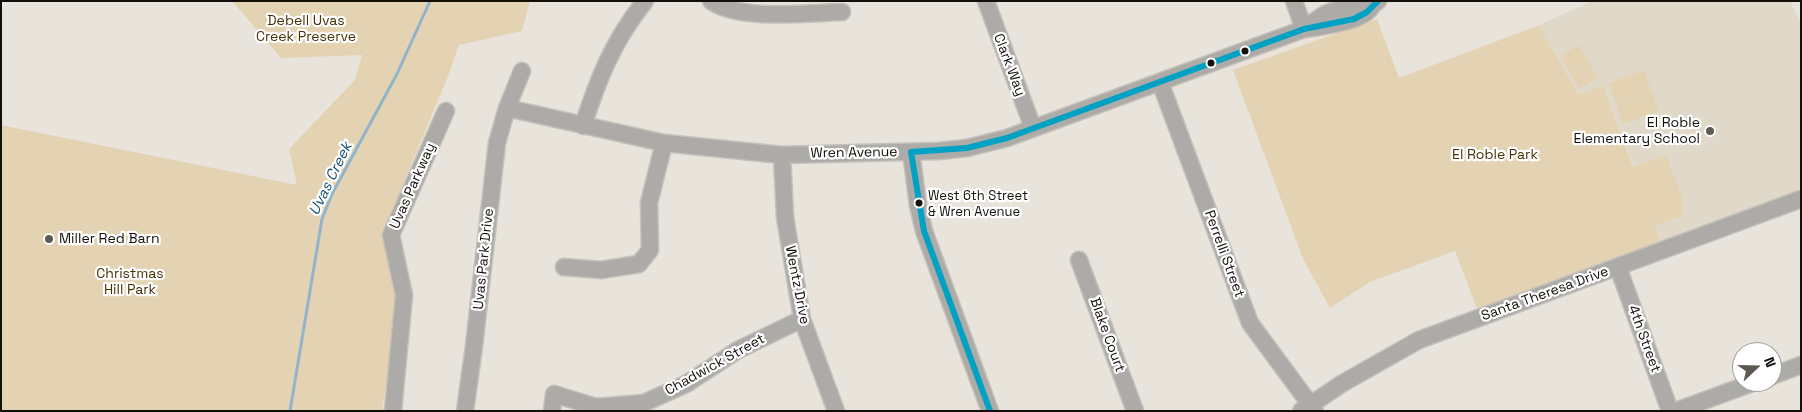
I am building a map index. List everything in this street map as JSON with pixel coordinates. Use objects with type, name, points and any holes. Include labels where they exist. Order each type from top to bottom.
[{"type":"street","points":[[583,126],[599,75],[625,26],[644,1]]},
{"type":"street","points":[[711,1],[720,8],[748,14],[842,12]]},
{"type":"street","name":"Clark Way","points":[[986,1],[1033,128]]},
{"type":"street","points":[[1294,1],[1304,29]]},
{"type":"street","name":"Wren Avenue","points":[[507,108],[664,143],[782,155],[912,152],[967,148],[991,143],[1304,29],[1330,26],[1367,13],[1371,2]]},
{"type":"street","name":"Uvas Park Drive","points":[[464,411],[474,346],[497,143],[507,108],[522,71]]},
{"type":"street","name":"Perrelli Street","points":[[1160,82],[1250,323],[1309,409]]},
{"type":"street","name":"Uvas Parkway","points":[[393,411],[404,295],[391,235],[446,111]]},
{"type":"street","points":[[564,267],[601,270],[638,264],[650,250],[649,203],[664,143]]},
{"type":"street","points":[[912,152],[918,205],[924,231],[990,411]]},
{"type":"street","name":"Wentz Drive","points":[[782,155],[785,217],[802,319],[836,411]]},
{"type":"street","name":"Santa Theresa Drive","points":[[1309,409],[1343,383],[1419,340],[1801,199]]},
{"type":"street","name":"Blake Court","points":[[1079,260],[1135,411]]},
{"type":"street","name":"4th Street","points":[[1618,267],[1670,411]]},
{"type":"street","name":"Chadwick Street","points":[[552,411],[554,394],[596,407],[644,403],[686,384],[738,350],[802,319]]},
{"type":"street","points":[[1782,373],[1801,366]]},
{"type":"street","points":[[1676,411],[1732,391]]},
{"type":"shaded area","name":"El Roble Elementary School","points":[[1592,1],[1790,1],[1801,23],[1801,190],[1661,241],[1603,85],[1580,94],[1576,91],[1539,25]]},
{"type":"green space","points":[[232,1],[530,1],[522,31],[459,45],[449,74],[383,232],[394,277],[396,325],[382,411],[1,411],[1,125],[297,185],[289,149],[355,80],[362,55],[281,58]]},
{"type":"green space","name":"El Roble Park","points":[[1377,19],[1399,78],[1539,25],[1576,91],[1580,94],[1603,85],[1633,167],[1666,155],[1683,199],[1682,216],[1655,226],[1661,241],[1477,309],[1455,251],[1370,282],[1330,308],[1303,259],[1233,70]]},
{"type":"green space","points":[[1579,45],[1598,78],[1579,89],[1561,55]]},
{"type":"green space","points":[[1644,70],[1651,90],[1616,103],[1608,83]]},
{"type":"green space","points":[[1652,91],[1659,111],[1623,124],[1616,104]]},
{"type":"waterway","name":"Uvas Creek","points":[[290,411],[322,219],[332,194],[397,74],[430,1]]},
{"type":"transit line","points":[[911,152],[967,148],[1007,138],[1304,29],[1354,19],[1367,12],[1378,1]]},
{"type":"transit line","points":[[911,152],[924,231],[990,411]]},
{"type":"place","name":"El Roble Elementary School","points":[[1710,131]]},
{"type":"place","name":"West 6th Street & Wren Avenue","points":[[919,203]]},
{"type":"place","name":"Miller Red Barn","points":[[49,239]]},
{"type":"park label","name":"Debell Uvas Creek Preserve","points":[[306,30]]},
{"type":"park label","name":"Christmas Hill Park","points":[[130,282]]}]
